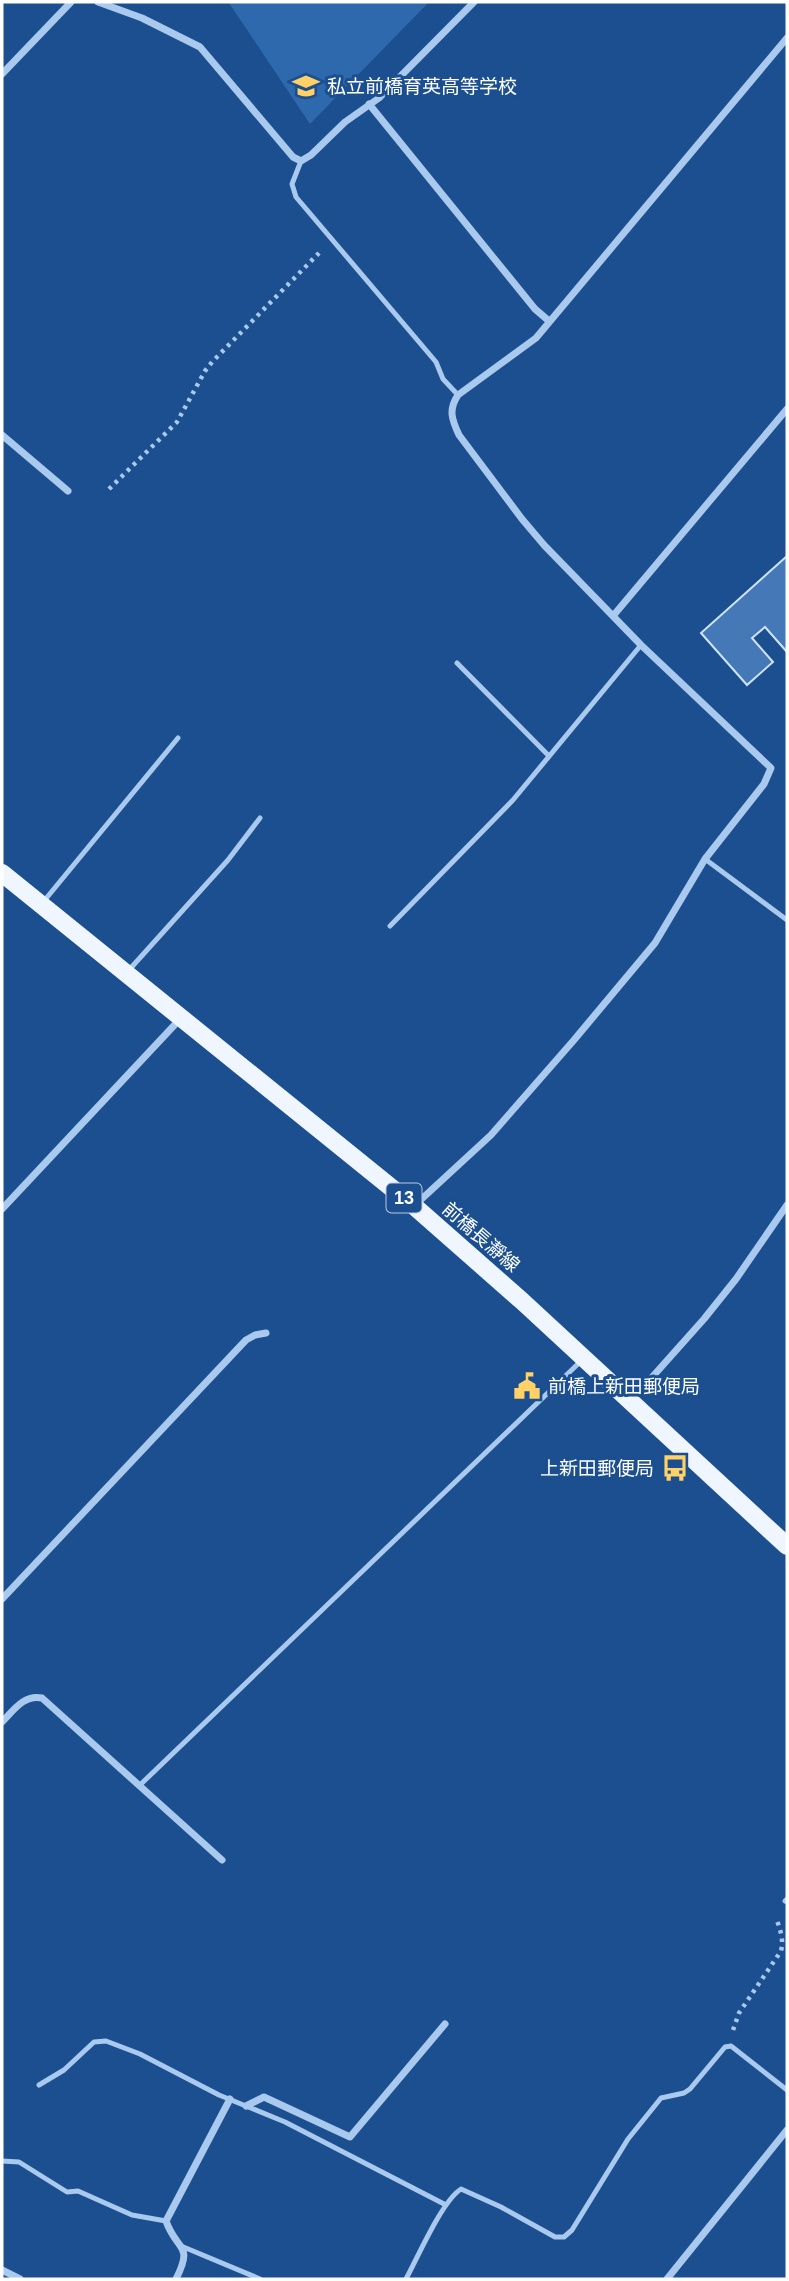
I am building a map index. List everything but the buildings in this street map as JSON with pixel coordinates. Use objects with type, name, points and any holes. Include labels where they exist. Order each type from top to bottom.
[{"type":"main road","name":"前橋長瀞線","points":[[2,873],[414,1206],[522,1301],[787,1546]]},
{"type":"street","points":[[2,74],[71,2]]},
{"type":"street","points":[[98,2],[142,18],[200,47],[293,157],[301,161],[311,155],[345,122],[379,98],[474,2]]},
{"type":"street","points":[[414,1206],[491,1135],[654,943],[705,859],[765,784],[771,768],[641,645],[522,519],[459,435],[452,420],[451,409],[458,396],[524,349],[550,321],[787,38]]},
{"type":"street","points":[[369,104],[535,309],[550,321]]},
{"type":"street","points":[[613,616],[787,409]]},
{"type":"street","points":[[2,435],[68,491]]},
{"type":"street","points":[[2,1209],[182,1018]]},
{"type":"street","points":[[630,1403],[736,1279],[787,1205]]},
{"type":"street","points":[[2,1599],[246,1340],[266,1333]]},
{"type":"street","points":[[2,1722],[25,1699],[35,1696],[42,1698],[222,1860]]},
{"type":"street","points":[[246,2106],[264,2096],[350,2137],[445,2024]]},
{"type":"street","points":[[176,2279],[186,2260],[185,2251],[169,2230],[166,2221],[169,2211],[230,2099]]},
{"type":"street","points":[[667,2279],[787,2130]]},
{"type":"street","points":[[2,2270],[20,2279]]},
{"type":"lane","points":[[301,161],[292,184],[296,197],[436,362],[443,379],[458,396]]},
{"type":"lane","points":[[390,926],[513,800],[641,645]]},
{"type":"lane","points":[[457,663],[549,757]]},
{"type":"lane","points":[[42,904],[178,738]]},
{"type":"lane","points":[[127,973],[228,860],[260,818]]},
{"type":"lane","points":[[705,859],[787,920]]},
{"type":"lane","points":[[140,1785],[584,1359]]},
{"type":"lane","points":[[39,2085],[64,2070],[94,2042],[106,2041],[140,2054],[195,2084],[285,2122],[446,2204]]},
{"type":"lane","points":[[406,2279],[446,2204],[461,2189],[501,2207],[555,2237],[564,2237],[572,2230],[628,2139],[662,2098],[690,2089],[725,2047],[731,2046],[787,2090]]},
{"type":"lane","points":[[2,2161],[19,2162],[67,2192],[78,2191],[132,2215],[166,2221]]},
{"type":"lane","points":[[181,2246],[260,2279]]},
{"type":"path","points":[[109,489],[177,422],[212,362],[332,240]]},
{"type":"path","points":[[731,2046],[739,2013],[781,1951],[781,1931],[774,1914]]},
{"type":"shaded area","name":"私立前橋育英高等学校","points":[[225,2],[429,2],[310,124],[229,3]]},
{"type":"place","name":"私立前橋育英高等学校","points":[[306,86]]},
{"type":"place","name":"前橋上新田郵便局","points":[[527,1386]]},
{"type":"place","name":"上新田郵便局","points":[[675,1468]]}]
